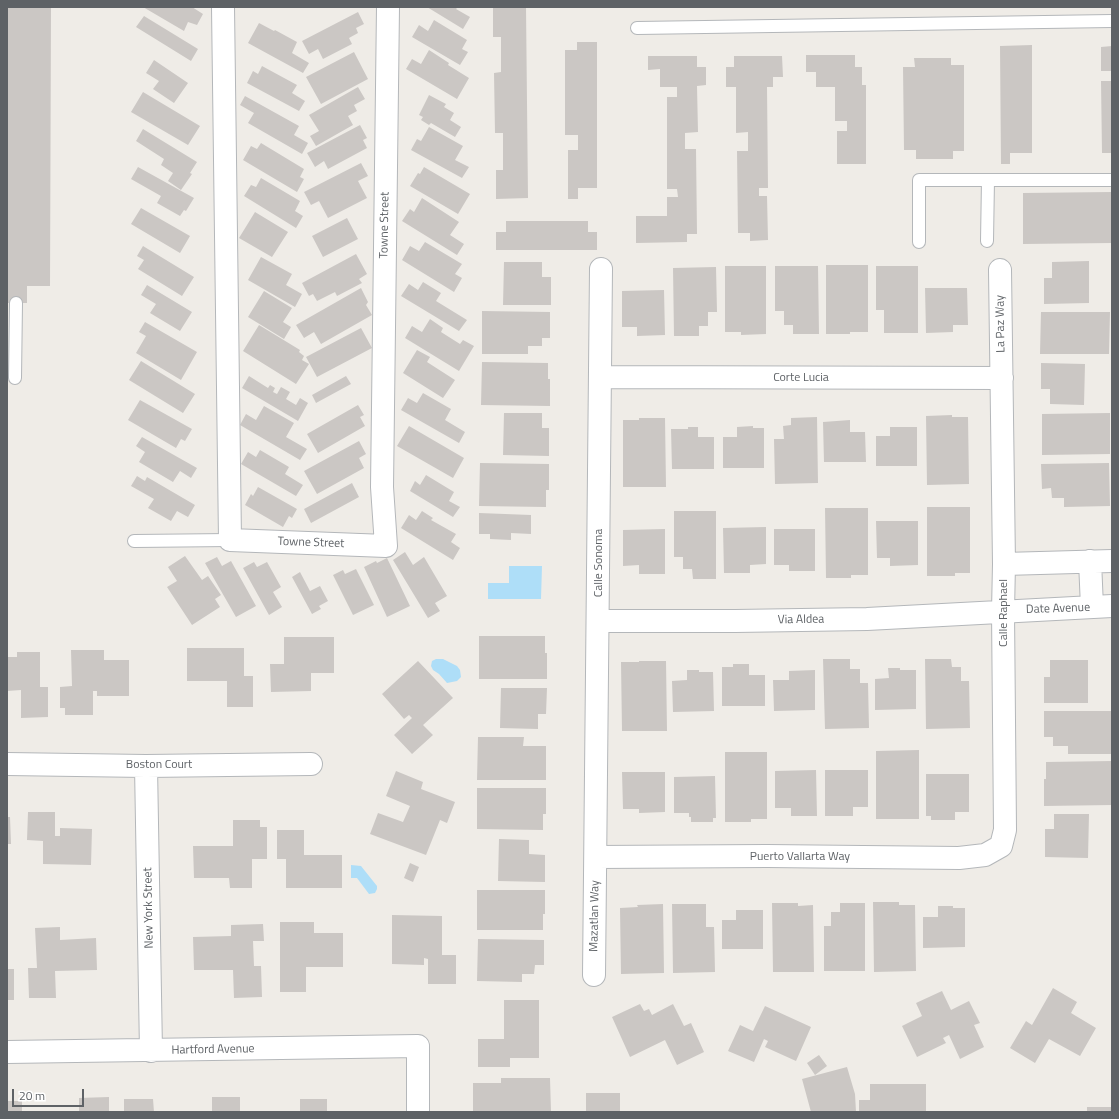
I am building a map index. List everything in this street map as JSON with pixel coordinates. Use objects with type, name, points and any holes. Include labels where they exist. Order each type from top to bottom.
[{"type":"street","points":[[223,7],[230,540]]},
{"type":"street","name":"Towne Street","points":[[230,540],[386,546],[382,487],[388,7]]},
{"type":"street","name":"Calle Sonoma","points":[[596,857],[601,269]]},
{"type":"street","name":"La Paz Way","points":[[1000,270],[1002,378]]},
{"type":"street","name":"Corte Lucia","points":[[600,377],[1002,378]]},
{"type":"street","name":"Calle Raphael","points":[[1001,846],[1005,830],[1002,378]]},
{"type":"street","points":[[1090,561],[1102,607]]},
{"type":"street","points":[[1004,564],[1112,561]]},
{"type":"street","name":"Date Avenue","points":[[1003,611],[1102,607]]},
{"type":"street","name":"Via Aldea","points":[[598,621],[867,619],[1003,611]]},
{"type":"street","name":"Boston Court","points":[[7,764],[146,766],[311,764]]},
{"type":"street","name":"New York Street","points":[[146,766],[151,1051]]},
{"type":"street","name":"Puerto Vallarta Way","points":[[596,857],[767,856],[959,858],[985,855],[1001,846]]},
{"type":"street","name":"Mazatlan Way","points":[[594,975],[596,857]]},
{"type":"street","name":"Hartford Avenue","points":[[7,1052],[418,1046],[418,1112]]},
{"type":"lane","points":[[637,28],[1112,21]]},
{"type":"lane","points":[[919,242],[920,180],[1112,180]]},
{"type":"lane","points":[[987,241],[988,180]]},
{"type":"lane","points":[[15,378],[16,303]]},
{"type":"lane","points":[[134,541],[230,540]]},
{"type":"water","points":[[509,566],[542,566],[541,599],[488,599],[488,583],[509,583]]},
{"type":"water","points":[[436,659],[443,659],[457,666],[460,670],[461,677],[457,681],[447,683],[433,670],[431,666],[432,661]]},
{"type":"water","points":[[351,865],[361,866],[377,886],[375,893],[369,894],[357,878],[351,878]]},
{"type":"building","points":[[7,7],[51,7],[50,286],[27,286],[27,303],[7,303]]},
{"type":"building","points":[[143,7],[192,7],[203,14],[197,25],[188,22],[184,31]]},
{"type":"building","points":[[427,7],[458,7],[456,9],[470,17],[463,29]]},
{"type":"building","points":[[493,7],[526,7],[528,198],[496,199],[496,170],[503,170],[503,133],[495,133],[494,73],[501,72],[501,37],[493,37]]},
{"type":"building","points":[[358,12],[364,24],[356,28],[358,33],[349,38],[352,44],[323,59],[318,49],[309,54],[302,41]]},
{"type":"building","points":[[144,16],[198,49],[191,61],[136,27]]},
{"type":"building","points":[[434,20],[467,40],[462,49],[468,52],[460,65],[412,37],[419,25],[428,31]]},
{"type":"building","points":[[259,23],[297,42],[292,53],[309,63],[303,73],[248,43]]},
{"type":"building","points":[[577,42],[597,42],[597,188],[578,188],[578,199],[568,199],[568,150],[578,150],[578,135],[565,135],[565,50],[577,50]]},
{"type":"building","points":[[1032,45],[1032,153],[1010,153],[1010,164],[1001,164],[1000,46]]},
{"type":"building","points":[[1112,46],[1112,71],[1101,71],[1101,47]]},
{"type":"building","points":[[429,50],[449,63],[448,65],[469,78],[457,99],[406,69],[412,59],[421,64]]},
{"type":"building","points":[[354,52],[368,79],[321,104],[306,77]]},
{"type":"building","points":[[806,55],[855,55],[855,67],[862,67],[862,85],[866,85],[866,164],[837,164],[837,131],[847,131],[847,121],[835,121],[835,87],[816,87],[816,72],[806,72]]},
{"type":"building","points":[[648,56],[697,56],[697,67],[706,67],[706,85],[697,86],[698,132],[685,133],[685,149],[696,149],[697,234],[687,234],[687,242],[636,243],[636,216],[667,216],[667,197],[678,197],[677,189],[667,189],[667,97],[677,97],[677,87],[660,87],[660,69],[648,70]]},
{"type":"building","points":[[734,56],[782,56],[783,77],[773,77],[773,87],[767,87],[768,188],[759,188],[759,196],[767,196],[768,240],[750,241],[750,233],[738,233],[737,151],[748,151],[748,132],[736,133],[736,87],[726,87],[726,67],[734,67]]},
{"type":"building","points":[[914,58],[951,58],[951,65],[964,65],[964,151],[953,151],[953,159],[916,159],[916,150],[904,150],[903,67],[915,67]]},
{"type":"building","points":[[154,60],[188,83],[174,103],[153,89],[159,81],[146,73]]},
{"type":"building","points":[[262,66],[297,85],[292,93],[305,101],[299,111],[247,83],[253,71],[258,74]]},
{"type":"building","points":[[1101,81],[1112,81],[1112,153],[1102,153]]},
{"type":"building","points":[[358,87],[365,99],[354,105],[357,111],[348,116],[353,125],[316,146],[310,136],[319,131],[309,115]]},
{"type":"building","points":[[143,92],[200,126],[188,145],[131,112]]},
{"type":"building","points":[[429,95],[446,104],[444,107],[454,113],[450,120],[461,127],[455,137],[431,123],[429,125],[421,120],[423,117],[419,115]]},
{"type":"building","points":[[245,96],[299,126],[294,135],[308,143],[302,154],[248,123],[254,113],[240,105]]},
{"type":"building","points":[[360,125],[367,138],[363,140],[367,148],[328,169],[324,161],[315,167],[307,153]]},
{"type":"building","points":[[429,127],[463,146],[455,160],[469,167],[462,178],[411,150],[417,139],[421,141]]},
{"type":"building","points":[[143,129],[197,162],[190,173],[192,174],[181,190],[168,181],[173,173],[161,165],[164,159],[136,141]]},
{"type":"building","points":[[261,143],[304,169],[300,177],[304,179],[297,192],[243,160],[251,146],[257,149]]},
{"type":"building","points":[[361,163],[368,176],[358,181],[367,198],[328,218],[319,201],[311,205],[304,192]]},
{"type":"building","points":[[138,167],[194,198],[186,211],[184,210],[180,216],[157,203],[161,196],[131,179]]},
{"type":"building","points":[[424,167],[470,194],[458,214],[410,186],[418,173],[420,174]]},
{"type":"building","points":[[261,178],[300,201],[295,211],[303,216],[296,228],[244,196],[251,185],[256,187]]},
{"type":"building","points":[[1112,192],[1112,243],[1023,244],[1023,193]]},
{"type":"building","points":[[422,198],[459,222],[450,235],[464,244],[457,255],[402,221],[410,209],[414,212]]},
{"type":"building","points":[[141,208],[190,236],[180,253],[131,224]]},
{"type":"building","points":[[255,212],[288,232],[272,257],[239,238]]},
{"type":"building","points":[[347,218],[358,239],[323,257],[312,236]]},
{"type":"building","points":[[506,221],[588,221],[588,232],[597,232],[597,250],[496,250],[496,232],[506,232]]},
{"type":"building","points":[[425,242],[462,264],[455,274],[462,278],[454,292],[402,260],[410,246],[419,251]]},
{"type":"building","points":[[143,246],[194,277],[182,296],[138,269],[144,260],[137,256]]},
{"type":"building","points":[[356,254],[367,274],[359,279],[362,283],[337,296],[335,292],[317,301],[313,294],[309,296],[302,283]]},
{"type":"building","points":[[261,257],[292,274],[286,285],[302,294],[295,307],[248,280]]},
{"type":"building","points":[[1089,261],[1089,303],[1044,304],[1044,278],[1052,278],[1052,262]]},
{"type":"building","points":[[504,262],[542,262],[542,277],[551,277],[551,305],[503,305]]},
{"type":"building","points":[[826,265],[868,265],[868,332],[826,334]]},
{"type":"building","points":[[725,266],[766,266],[766,334],[741,335],[741,332],[725,332]]},
{"type":"building","points":[[775,266],[818,266],[819,334],[793,334],[793,325],[784,325],[784,311],[775,311]]},
{"type":"building","points":[[876,266],[918,266],[918,333],[884,333],[884,310],[876,310]]},
{"type":"building","points":[[716,267],[717,312],[708,312],[708,326],[699,326],[699,336],[674,336],[673,268]]},
{"type":"building","points":[[423,282],[441,293],[436,301],[467,320],[459,331],[401,296],[409,284],[418,290]]},
{"type":"building","points":[[147,285],[192,312],[180,331],[150,313],[156,304],[141,295]]},
{"type":"building","points":[[361,288],[368,302],[366,305],[372,315],[321,344],[314,332],[304,338],[296,325]]},
{"type":"building","points":[[925,288],[967,288],[968,325],[953,325],[953,332],[926,333]]},
{"type":"building","points":[[664,290],[665,335],[637,336],[637,327],[622,327],[622,291]]},
{"type":"building","points":[[264,291],[292,308],[283,322],[291,327],[284,339],[248,317]]},
{"type":"building","points":[[482,311],[550,312],[550,338],[542,338],[542,346],[528,346],[528,354],[482,354]]},
{"type":"building","points":[[1041,312],[1110,312],[1109,354],[1040,354]]},
{"type":"building","points":[[430,319],[443,328],[441,332],[460,344],[463,340],[474,346],[459,371],[405,338],[412,326],[422,332]]},
{"type":"building","points":[[145,322],[197,352],[181,380],[136,353],[146,336],[139,332]]},
{"type":"building","points":[[259,325],[300,350],[299,352],[304,356],[302,360],[309,364],[296,384],[243,351]]},
{"type":"building","points":[[361,328],[372,348],[317,377],[306,357]]},
{"type":"building","points":[[417,350],[430,357],[427,362],[455,380],[443,398],[403,373]]},
{"type":"building","points":[[141,361],[195,394],[183,413],[129,380]]},
{"type":"building","points":[[482,362],[548,363],[548,379],[550,379],[550,406],[481,405]]},
{"type":"building","points":[[1041,363],[1085,364],[1084,405],[1050,404],[1050,389],[1041,389]]},
{"type":"building","points":[[249,376],[268,388],[270,385],[275,388],[273,392],[277,394],[281,387],[290,392],[286,399],[296,405],[300,398],[308,403],[298,421],[242,388]]},
{"type":"building","points":[[346,376],[351,384],[316,403],[312,395]]},
{"type":"building","points":[[423,393],[451,409],[445,420],[465,432],[459,443],[401,410],[408,398],[417,403]]},
{"type":"building","points":[[140,400],[192,429],[185,441],[181,439],[176,448],[128,420]]},
{"type":"building","points":[[358,405],[364,415],[360,417],[365,426],[318,453],[307,434]]},
{"type":"building","points":[[264,406],[294,423],[286,437],[307,449],[300,460],[240,425],[246,414],[256,420]]},
{"type":"building","points":[[504,413],[542,413],[542,428],[549,428],[549,456],[503,455]]},
{"type":"building","points":[[1110,413],[1110,454],[1042,455],[1042,414]]},
{"type":"building","points":[[952,415],[952,417],[968,417],[969,484],[927,485],[926,416]]},
{"type":"building","points":[[817,417],[818,483],[775,484],[774,439],[784,439],[783,426],[791,425],[791,418]]},
{"type":"building","points":[[639,418],[665,418],[666,487],[623,487],[623,420],[639,420]]},
{"type":"building","points":[[850,420],[850,432],[865,432],[866,462],[824,462],[823,422]]},
{"type":"building","points":[[409,426],[464,458],[453,478],[397,446]]},
{"type":"building","points":[[753,426],[753,428],[764,428],[764,468],[723,468],[723,437],[737,437],[737,427]]},
{"type":"building","points":[[688,427],[698,427],[698,437],[714,437],[714,469],[672,469],[671,429],[688,429]]},
{"type":"building","points":[[890,427],[917,427],[917,466],[876,466],[876,436],[890,436]]},
{"type":"building","points":[[142,437],[197,468],[191,478],[180,471],[173,482],[139,462],[145,452],[136,446]]},
{"type":"building","points":[[359,441],[366,454],[359,458],[364,468],[317,494],[304,471]]},
{"type":"building","points":[[260,450],[289,467],[285,474],[303,485],[296,496],[241,464],[248,452],[256,457]]},
{"type":"building","points":[[480,463],[549,464],[549,490],[546,490],[546,507],[479,506]]},
{"type":"building","points":[[1109,463],[1110,506],[1064,507],[1064,498],[1052,498],[1051,488],[1042,489],[1041,464]]},
{"type":"building","points":[[426,475],[454,492],[449,501],[460,507],[453,517],[410,491],[415,481],[420,485]]},
{"type":"building","points":[[137,476],[145,481],[147,477],[195,505],[188,517],[177,511],[171,521],[148,508],[154,499],[131,486]]},
{"type":"building","points":[[352,483],[359,497],[311,523],[304,509]]},
{"type":"building","points":[[258,487],[297,509],[292,518],[289,516],[283,527],[245,505],[251,494],[253,496]]},
{"type":"building","points":[[927,507],[970,507],[970,573],[955,573],[955,576],[927,576]]},
{"type":"building","points":[[825,508],[868,508],[868,575],[851,575],[851,578],[826,578]]},
{"type":"building","points":[[422,511],[433,518],[431,520],[456,534],[451,542],[460,548],[453,560],[401,528],[409,515],[416,520]]},
{"type":"building","points":[[674,511],[716,511],[716,579],[693,579],[692,569],[683,569],[683,557],[674,557]]},
{"type":"building","points":[[479,513],[531,515],[531,534],[511,533],[511,540],[490,539],[490,534],[479,534]]},
{"type":"building","points":[[876,521],[918,521],[918,565],[890,566],[890,558],[877,558]]},
{"type":"building","points":[[766,527],[766,564],[750,565],[750,573],[724,573],[723,528]]},
{"type":"building","points":[[665,529],[665,574],[639,574],[639,565],[623,566],[623,530]]},
{"type":"building","points":[[774,529],[815,529],[815,571],[789,571],[789,565],[774,565]]},
{"type":"building","points":[[405,552],[413,565],[424,557],[447,596],[435,603],[440,611],[428,618],[393,560]]},
{"type":"building","points":[[185,556],[202,580],[208,576],[221,595],[215,599],[220,607],[192,625],[167,587],[177,581],[168,567]]},
{"type":"building","points":[[217,557],[222,566],[231,561],[256,606],[236,617],[205,563]]},
{"type":"building","points":[[387,558],[410,606],[387,617],[364,567],[376,561],[377,563]]},
{"type":"building","points":[[254,562],[257,567],[267,562],[281,587],[273,592],[282,607],[269,615],[243,568]]},
{"type":"building","points":[[356,569],[374,605],[353,615],[333,575],[343,570],[345,574]]},
{"type":"building","points":[[300,572],[310,591],[320,586],[328,601],[319,606],[321,609],[312,614],[292,577]]},
{"type":"building","points":[[479,636],[545,636],[545,653],[547,653],[547,679],[479,679]]},
{"type":"building","points":[[284,637],[334,637],[334,673],[311,673],[311,691],[271,692],[270,664],[284,664]]},
{"type":"building","points":[[187,648],[244,648],[244,676],[253,676],[253,707],[227,707],[227,681],[187,681]]},
{"type":"building","points":[[71,650],[104,650],[104,660],[129,660],[129,696],[97,696],[97,691],[93,691],[93,715],[65,715],[65,708],[60,708],[60,687],[72,686]]},
{"type":"building","points":[[17,652],[40,652],[40,687],[48,687],[48,717],[21,718],[21,690],[7,691],[7,657],[17,657]]},
{"type":"building","points":[[823,659],[850,659],[850,669],[860,669],[860,683],[868,683],[869,728],[825,729]]},
{"type":"building","points":[[925,659],[951,659],[952,667],[961,667],[961,681],[969,681],[970,728],[926,729]]},
{"type":"building","points":[[1050,660],[1088,660],[1088,703],[1044,703],[1044,677],[1050,677]]},
{"type":"building","points":[[418,661],[453,698],[423,725],[433,735],[412,754],[394,735],[412,718],[409,715],[404,719],[382,694]]},
{"type":"building","points":[[666,661],[667,731],[622,731],[621,662]]},
{"type":"building","points":[[733,664],[749,664],[749,675],[765,675],[765,706],[722,706],[722,667],[733,667]]},
{"type":"building","points":[[888,668],[916,670],[916,709],[875,710],[875,679],[889,678]]},
{"type":"building","points":[[687,670],[713,672],[714,711],[673,712],[672,681],[687,680]]},
{"type":"building","points":[[815,670],[815,710],[774,711],[773,680],[789,680],[789,671]]},
{"type":"building","points":[[501,688],[547,688],[546,714],[538,714],[538,729],[500,728]]},
{"type":"building","points":[[1044,711],[1112,711],[1112,754],[1068,754],[1068,746],[1053,746],[1053,737],[1044,737]]},
{"type":"building","points":[[478,737],[524,737],[523,746],[546,746],[546,780],[477,780]]},
{"type":"building","points":[[919,750],[919,819],[876,819],[876,751]]},
{"type":"building","points":[[725,752],[767,752],[767,819],[751,819],[751,822],[725,822]]},
{"type":"building","points":[[1112,761],[1112,805],[1044,806],[1044,779],[1046,779],[1046,762]]},
{"type":"building","points":[[816,770],[817,816],[791,816],[791,808],[775,808],[775,771]]},
{"type":"building","points":[[825,770],[868,770],[868,807],[853,807],[853,816],[825,816]]},
{"type":"building","points":[[396,771],[423,782],[421,789],[455,802],[447,823],[440,820],[426,855],[370,834],[378,813],[403,822],[410,806],[386,796]]},
{"type":"building","points":[[622,772],[665,772],[665,812],[639,813],[639,809],[623,809]]},
{"type":"building","points":[[926,774],[969,774],[969,812],[955,812],[955,820],[931,820],[931,816],[926,816]]},
{"type":"building","points":[[715,776],[716,818],[713,818],[713,822],[691,822],[689,813],[674,813],[674,777]]},
{"type":"building","points":[[477,788],[546,788],[546,814],[543,814],[543,830],[477,829]]},
{"type":"building","points":[[28,812],[55,812],[55,836],[60,836],[60,828],[92,829],[91,865],[43,864],[43,841],[27,840]]},
{"type":"building","points":[[1054,814],[1089,814],[1088,858],[1045,857],[1045,829],[1054,829]]},
{"type":"building","points":[[7,817],[10,817],[11,844],[7,844]]},
{"type":"building","points":[[233,820],[260,820],[260,827],[267,827],[267,859],[252,859],[252,888],[230,888],[229,878],[194,878],[193,846],[233,846]]},
{"type":"building","points":[[277,830],[304,830],[304,855],[342,855],[342,888],[286,888],[286,859],[277,859]]},
{"type":"building","points":[[499,839],[529,840],[529,854],[545,855],[545,882],[498,881]]},
{"type":"building","points":[[410,863],[419,867],[413,882],[404,878]]},
{"type":"building","points":[[477,890],[545,890],[543,930],[477,930]]},
{"type":"building","points":[[873,902],[899,902],[899,905],[915,905],[916,971],[874,972]]},
{"type":"building","points":[[772,903],[798,903],[798,906],[813,905],[814,972],[773,972]]},
{"type":"building","points":[[840,903],[865,903],[865,971],[824,971],[824,926],[831,926],[831,912],[840,912]]},
{"type":"building","points":[[663,904],[664,973],[621,974],[620,908],[638,907],[637,905]]},
{"type":"building","points":[[672,904],[706,904],[706,927],[714,927],[715,972],[673,973]]},
{"type":"building","points":[[938,906],[965,908],[965,947],[923,948],[923,917],[938,917]]},
{"type":"building","points":[[736,910],[763,910],[763,949],[722,949],[722,920],[736,920]]},
{"type":"building","points":[[392,915],[442,916],[442,955],[456,955],[456,984],[428,984],[428,959],[424,958],[424,965],[392,964]]},
{"type":"building","points":[[280,922],[314,922],[314,933],[343,933],[343,967],[306,967],[306,992],[280,992]]},
{"type":"building","points":[[263,924],[264,941],[253,941],[254,966],[261,966],[262,997],[234,998],[233,970],[194,970],[193,937],[231,936],[231,925]]},
{"type":"building","points":[[60,927],[60,940],[96,938],[97,970],[55,971],[56,998],[29,998],[28,968],[37,968],[35,928]]},
{"type":"building","points":[[478,939],[544,940],[544,965],[535,965],[534,974],[522,974],[522,982],[477,981]]},
{"type":"building","points":[[7,969],[14,969],[14,1000],[7,1000]]},
{"type":"building","points":[[1053,988],[1077,1002],[1071,1013],[1096,1028],[1080,1056],[1049,1039],[1035,1063],[1010,1048],[1026,1021],[1032,1025]]},
{"type":"building","points":[[942,991],[951,1010],[969,1001],[980,1023],[974,1025],[984,1047],[960,1059],[949,1035],[943,1038],[946,1043],[917,1057],[902,1026],[922,1016],[916,1003]]},
{"type":"building","points":[[504,1000],[539,1000],[539,1058],[510,1058],[510,1067],[478,1067],[478,1039],[504,1039]]},
{"type":"building","points":[[640,1004],[644,1011],[649,1009],[652,1015],[673,1004],[684,1026],[691,1023],[704,1052],[677,1065],[665,1040],[630,1057],[612,1017]]},
{"type":"building","points":[[765,1006],[811,1027],[796,1061],[765,1047],[768,1041],[764,1039],[754,1062],[728,1051],[740,1025],[753,1031]]},
{"type":"building","points":[[819,1055],[827,1066],[815,1075],[807,1063]]},
{"type":"building","points":[[847,1067],[855,1094],[856,1112],[811,1112],[802,1079]]},
{"type":"building","points":[[501,1078],[550,1078],[551,1112],[473,1112],[473,1083],[501,1083]]},
{"type":"building","points":[[870,1084],[926,1084],[926,1111],[859,1112],[859,1100],[870,1100]]},
{"type":"building","points":[[586,1093],[620,1093],[620,1112],[586,1112]]},
{"type":"building","points":[[109,1097],[109,1112],[79,1112],[79,1098]]},
{"type":"building","points":[[212,1097],[240,1097],[240,1112],[212,1112]]},
{"type":"building","points":[[124,1099],[153,1099],[154,1112],[124,1112]]},
{"type":"building","points":[[300,1099],[327,1099],[327,1112],[300,1112]]},
{"type":"building","points":[[7,1101],[22,1101],[22,1112],[7,1112]]},
{"type":"building","points":[[1087,1107],[1112,1107],[1112,1112],[1087,1112]]}]
